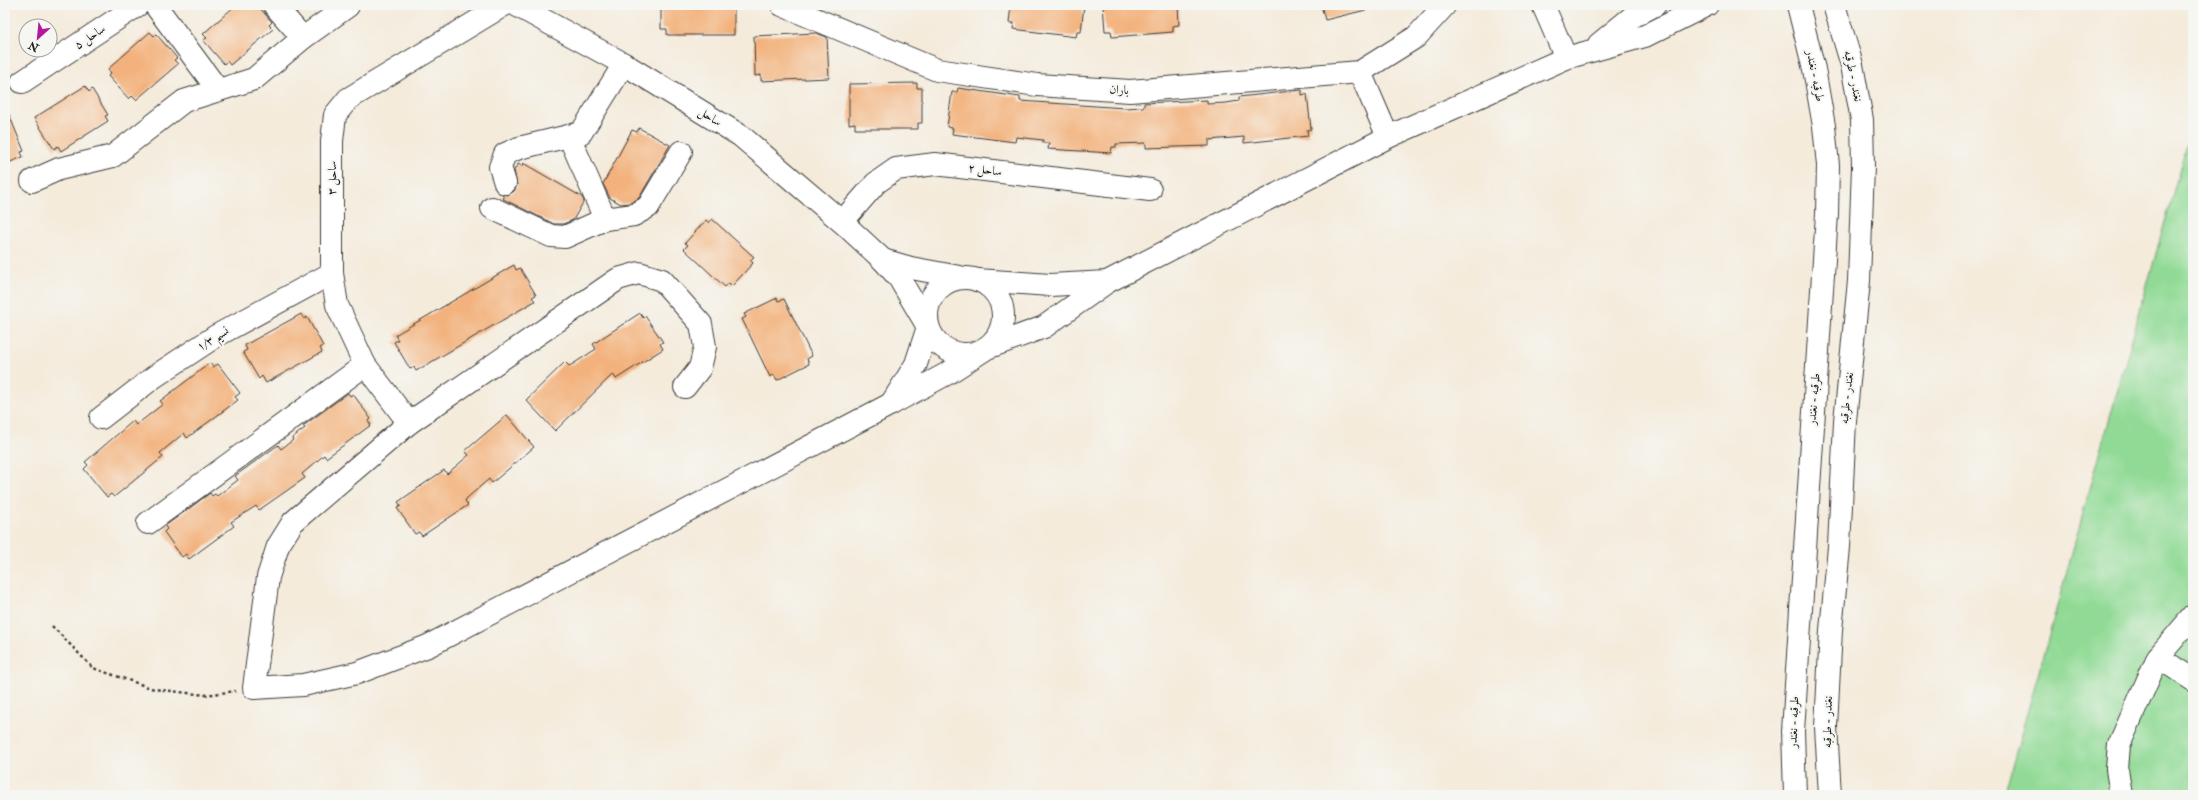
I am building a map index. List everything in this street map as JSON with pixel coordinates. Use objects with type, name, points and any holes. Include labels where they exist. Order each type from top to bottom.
[{"type":"street","name":"ساحل ۵","points":[[22,82],[138,5]]},
{"type":"street","points":[[155,5],[218,90]]},
{"type":"street","points":[[274,5],[303,38]]},
{"type":"street","name":"ساحل ۳","points":[[409,423],[365,365],[338,305],[332,273],[332,141],[335,115],[348,100],[504,5]]},
{"type":"street","name":"ساحل","points":[[516,5],[624,64],[741,136],[842,222],[883,260],[899,278],[928,327]]},
{"type":"street","name":"باران","points":[[782,5],[937,70],[1037,85],[1130,92],[1360,72],[1416,37],[1445,5]]},
{"type":"street","points":[[1543,5],[1566,58]]},
{"type":"street","points":[[1593,50],[1632,18],[1655,5]]},
{"type":"street","points":[[1107,282],[1050,284],[971,279],[948,282],[934,293],[929,304],[926,315],[928,327],[933,338],[942,347],[952,352],[964,354],[976,353],[1044,327],[1107,282],[1388,137],[1566,58],[1645,36],[1707,5]]},
{"type":"street","name":"طرقبه - نغندر","points":[[1795,795],[1793,731],[1827,214],[1828,165],[1814,69],[1798,5]]},
{"type":"street","name":"نغندر - طرقبه","points":[[1830,795],[1826,727],[1831,638],[1839,548],[1845,421],[1858,281],[1864,166],[1862,120],[1852,65],[1834,5]]},
{"type":"street","points":[[32,181],[59,169],[113,156],[184,101],[254,79],[303,38],[348,6]]},
{"type":"street","points":[[505,183],[500,167],[505,154],[519,148],[581,133],[624,64]]},
{"type":"street","points":[[1360,72],[1388,137]]},
{"type":"street","points":[[569,136],[605,219]]},
{"type":"street","points":[[492,208],[551,236],[565,237],[605,219],[634,215],[648,207],[681,152]]},
{"type":"street","name":"ساحل ۲","points":[[842,222],[876,183],[896,169],[935,164],[1150,190]]},
{"type":"street","name":"ساحل","points":[[883,260],[911,268],[971,279]]},
{"type":"street","name":"نسیم ۱/۳","points":[[101,418],[154,376],[216,336],[332,273]]},
{"type":"street","points":[[686,386],[700,368],[704,346],[701,324],[662,280],[639,273],[618,279],[409,423],[293,522],[278,546],[268,577],[254,688],[303,685],[357,673],[428,646],[950,372],[987,348],[1001,329],[1003,317],[1001,305],[996,294],[988,286],[971,279]]},
{"type":"street","points":[[891,404],[916,364],[928,327]]},
{"type":"street","points":[[148,523],[365,365]]},
{"type":"street","points":[[2121,795],[2117,769],[2119,744],[2158,657],[2193,616]]},
{"type":"street","points":[[2158,657],[2193,680]]},
{"type":"path","points":[[52,626],[93,668],[154,688],[204,695],[254,688]]},
{"type":"green space","points":[[2193,122],[2193,795],[2004,795]]},
{"type":"building","points":[[236,5],[257,5],[272,22],[269,25],[273,29],[230,65],[227,61],[224,64],[203,40],[207,38],[203,34]]},
{"type":"building","points":[[661,5],[734,5],[734,35],[667,35],[667,29],[661,29]]},
{"type":"building","points":[[1011,5],[1084,5],[1081,32],[1077,32],[1076,37],[1013,29],[1014,23],[1009,23]]},
{"type":"building","points":[[1103,5],[1178,5],[1179,25],[1173,26],[1173,32],[1112,37],[1111,31],[1105,31]]},
{"type":"building","points":[[1321,5],[1365,5],[1366,10],[1325,20]]},
{"type":"building","points":[[150,32],[154,36],[156,34],[177,58],[174,60],[178,64],[136,100],[132,96],[129,99],[108,76],[111,73],[108,69]]},
{"type":"building","points":[[816,33],[827,37],[829,78],[761,81],[761,75],[755,76],[754,36]]},
{"type":"building","points":[[917,83],[917,88],[922,88],[922,123],[918,123],[918,129],[855,129],[855,123],[849,124],[849,84]]},
{"type":"building","points":[[85,86],[89,92],[92,89],[108,115],[105,116],[108,121],[61,151],[58,146],[54,149],[34,118]]},
{"type":"building","points":[[958,88],[1020,97],[1020,101],[1125,108],[1144,107],[1144,103],[1207,100],[1207,104],[1226,103],[1239,101],[1239,97],[1302,90],[1302,95],[1307,94],[1311,129],[1307,130],[1308,136],[1244,143],[1244,137],[1209,140],[1209,146],[1146,148],[1146,143],[1116,144],[1116,147],[1112,147],[1111,153],[1048,149],[1049,143],[1043,143],[1043,140],[1016,137],[1015,142],[952,134],[953,128],[947,127],[952,92],[957,92]]},
{"type":"building","points":[[5,105],[24,151],[21,152],[23,157],[5,164]]},
{"type":"building","points":[[639,128],[670,145],[639,198],[630,203],[621,204],[610,198],[603,184],[632,130],[637,132]]},
{"type":"building","points":[[523,163],[582,197],[584,201],[573,220],[563,224],[554,224],[503,199],[504,197],[501,194],[508,195],[514,191],[517,185],[514,170],[518,164],[522,166]]},
{"type":"building","points":[[712,219],[754,257],[750,260],[753,263],[732,286],[729,283],[725,287],[684,249],[688,245],[685,243],[706,220],[709,223]]},
{"type":"building","points":[[514,265],[516,270],[520,268],[536,295],[532,297],[535,301],[416,371],[414,367],[410,369],[394,342],[398,340],[395,335]]},
{"type":"building","points":[[777,298],[778,301],[784,299],[812,356],[807,359],[809,364],[777,380],[774,375],[770,377],[742,319],[746,317],[744,314]]},
{"type":"building","points":[[640,313],[643,318],[645,316],[663,342],[660,344],[663,349],[616,379],[613,374],[555,431],[526,400],[565,362],[569,366],[596,349],[593,344]]},
{"type":"building","points":[[301,314],[304,319],[307,317],[323,346],[320,348],[322,352],[266,383],[262,376],[259,379],[243,352],[247,350],[245,345]]},
{"type":"building","points":[[210,363],[213,367],[218,364],[240,393],[235,397],[238,400],[187,438],[184,433],[160,453],[163,457],[114,497],[111,494],[107,497],[84,469],[88,465],[85,462],[133,421],[136,425],[163,404],[160,401]]},
{"type":"building","points":[[348,393],[350,396],[353,394],[371,419],[368,421],[371,425],[326,458],[324,455],[302,474],[305,478],[259,510],[256,506],[231,522],[234,526],[189,559],[186,554],[182,557],[164,532],[167,529],[165,526],[210,493],[212,496],[215,494],[217,496],[238,480],[235,476],[278,445],[281,449],[305,428],[303,426]]},
{"type":"building","points":[[507,415],[534,447],[492,483],[489,479],[467,498],[465,501],[468,505],[422,536],[419,532],[415,534],[397,508],[401,506],[398,502],[444,470],[447,474],[469,455],[465,451]]}]
